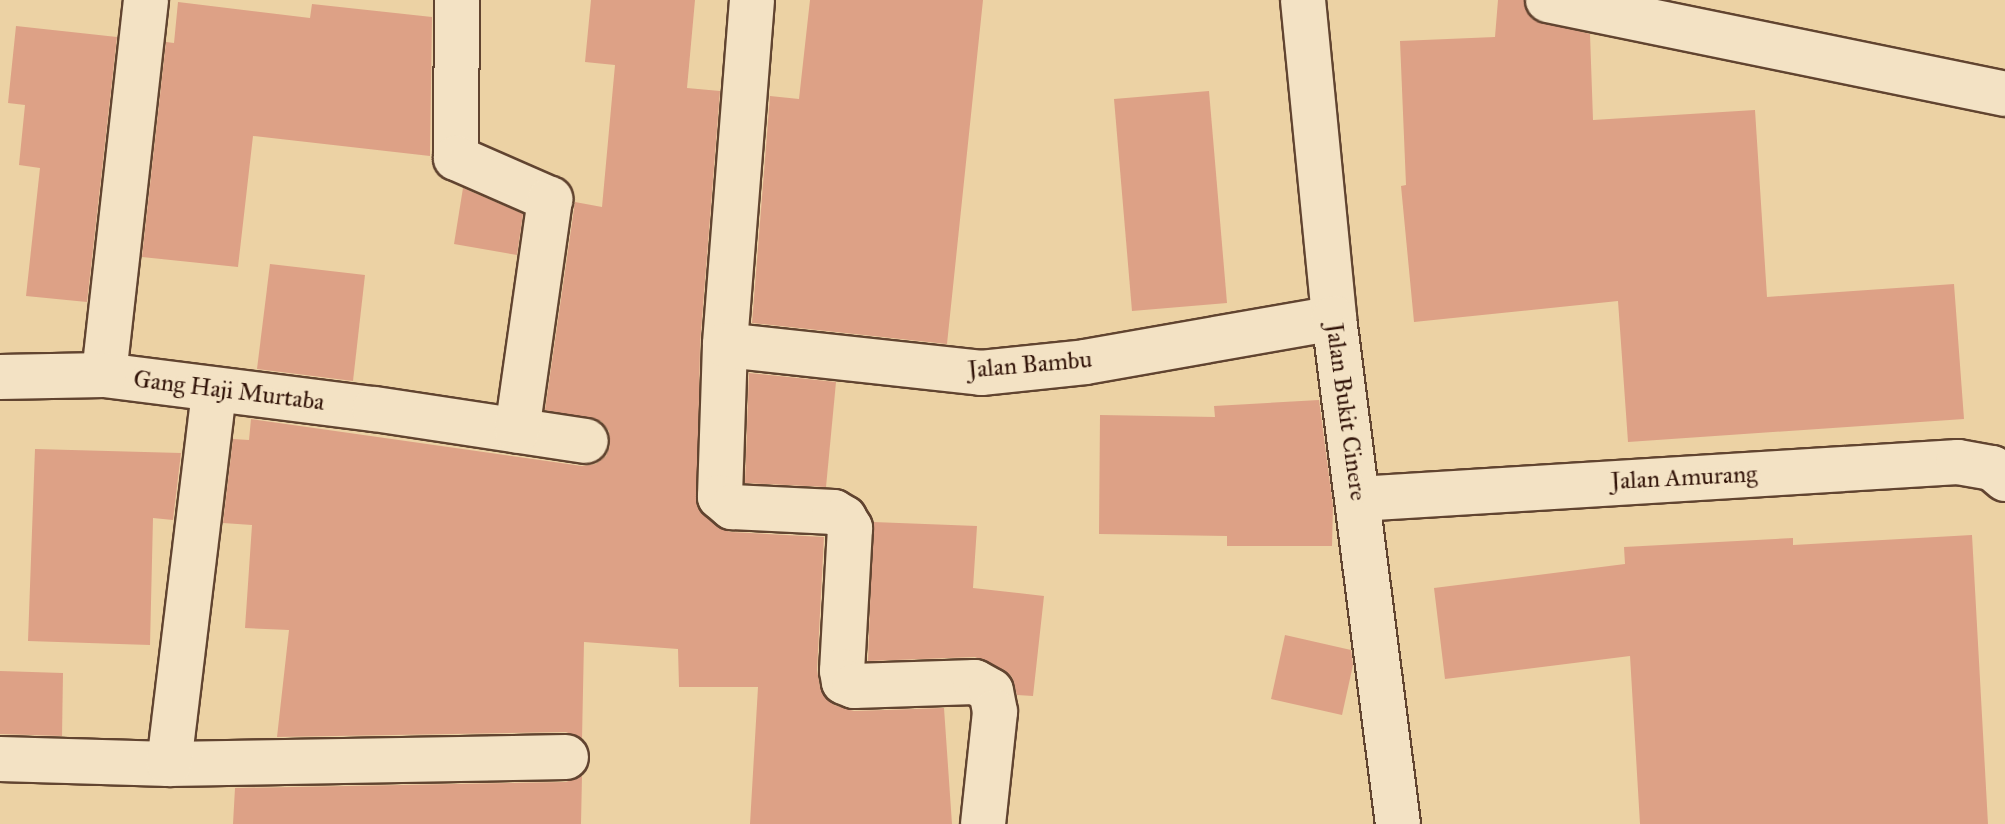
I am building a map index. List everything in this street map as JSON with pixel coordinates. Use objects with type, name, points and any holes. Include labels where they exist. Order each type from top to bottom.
[{"type":"street","name":"Gang Haji Murtaba","points":[[146,0],[104,375],[375,409],[586,441]]},
{"type":"street","points":[[457,0],[456,158],[550,199],[517,431]]},
{"type":"street","points":[[752,0],[725,345],[720,497],[732,507],[834,512],[844,518],[850,528],[842,671],[844,682],[854,686],[975,682],[991,691],[995,712],[983,824]]},
{"type":"street","name":"Jalan Bukit Cinere","points":[[1303,0],[1334,318],[1398,824]]},
{"type":"street","points":[[1548,0],[2005,94]]},
{"type":"street","name":"Jalan Bambu","points":[[725,345],[981,373],[1085,362],[1334,318]]},
{"type":"street","points":[[0,377],[104,375]]},
{"type":"street","points":[[169,764],[214,391]]},
{"type":"street","name":"Jalan Amurang","points":[[1358,499],[1958,462],[1992,468],[2005,479]]},
{"type":"street","points":[[0,759],[169,764],[566,757]]},
{"type":"building","points":[[591,0],[695,0],[687,88],[720,91],[700,344],[697,507],[716,526],[730,532],[824,537],[817,670],[820,687],[834,705],[854,711],[944,708],[952,824],[750,824],[758,687],[679,687],[678,649],[584,642],[582,739],[566,732],[277,737],[289,630],[245,628],[252,525],[223,523],[233,439],[249,440],[251,419],[582,466],[596,464],[606,456],[610,446],[609,431],[601,421],[545,410],[575,202],[602,207],[615,65],[585,62]]},
{"type":"building","points":[[810,0],[983,0],[947,344],[752,323],[770,96],[799,99]]},
{"type":"building","points":[[1498,0],[1524,0],[1532,19],[1590,34],[1593,120],[1755,110],[1767,297],[1954,284],[1964,419],[1628,442],[1618,301],[1414,322],[1401,186],[1406,185],[1400,41],[1495,37]]},
{"type":"building","points":[[178,2],[310,18],[312,4],[432,17],[430,156],[253,136],[238,267],[142,257],[166,42],[174,43]]},
{"type":"building","points":[[16,26],[117,37],[87,302],[26,296],[40,168],[19,165],[25,105],[8,103]]},
{"type":"building","points":[[1209,91],[1227,303],[1132,311],[1114,99]]},
{"type":"building","points":[[463,188],[523,214],[517,255],[454,244]]},
{"type":"building","points":[[270,264],[365,275],[353,381],[257,369]]},
{"type":"building","points":[[749,373],[836,382],[826,487],[745,483]]},
{"type":"building","points":[[1319,400],[1333,506],[1332,546],[1227,546],[1227,536],[1099,534],[1100,415],[1215,417],[1214,406]]},
{"type":"building","points":[[35,449],[181,453],[173,520],[153,518],[150,645],[28,641]]},
{"type":"building","points":[[873,522],[977,526],[973,588],[1044,596],[1033,696],[1017,695],[1012,677],[975,657],[868,661]]},
{"type":"building","points":[[1972,535],[1988,824],[1640,824],[1630,656],[1445,679],[1434,588],[1625,564],[1624,547],[1793,538],[1793,545]]},
{"type":"building","points":[[1285,635],[1351,650],[1353,665],[1342,715],[1271,699]]},
{"type":"building","points":[[0,671],[63,673],[62,736],[0,734]]},
{"type":"building","points":[[582,776],[581,824],[233,824],[235,788],[566,782]]}]
